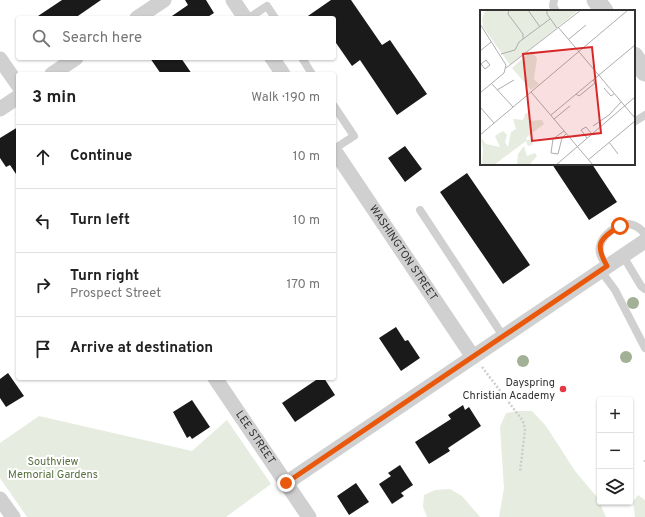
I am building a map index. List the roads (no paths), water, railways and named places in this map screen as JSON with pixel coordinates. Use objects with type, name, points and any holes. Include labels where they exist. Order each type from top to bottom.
[{"type":"street","points":[[140,16],[164,0]]},
{"type":"street","points":[[233,0],[244,16]]},
{"type":"street","points":[[596,0],[603,10]]},
{"type":"street","points":[[0,58],[16,82]]},
{"type":"street","points":[[55,72],[73,60]]},
{"type":"street","points":[[273,60],[282,72]]},
{"type":"street","points":[[0,109],[16,98]]},
{"type":"street","name":"WASHINGTON STREET","points":[[336,152],[475,360]]},
{"type":"street","points":[[286,483],[475,360],[503,336],[645,241]]},
{"type":"street","name":"LEE STREET","points":[[216,380],[309,517]]},
{"type":"street","points":[[0,498],[13,517]]},
{"type":"lane","points":[[554,0],[553,6],[555,10]]},
{"type":"lane","points":[[252,16],[267,6],[274,16]]},
{"type":"lane","points":[[303,60],[311,72]]},
{"type":"lane","points":[[336,109],[354,136],[336,148]]},
{"type":"lane","points":[[635,121],[645,115]]},
{"type":"lane","points":[[420,210],[503,336]]},
{"type":"lane","points":[[645,234],[636,226],[628,224],[620,226],[606,235],[600,245],[600,254],[604,269],[645,348]]},
{"type":"lane","points":[[623,256],[641,286],[645,289]]},
{"type":"place","name":"Dayspring Christian Academy","points":[[563,389]]},
{"type":"park label","name":"Southview Memorial Gardens","points":[[53,468]]}]
